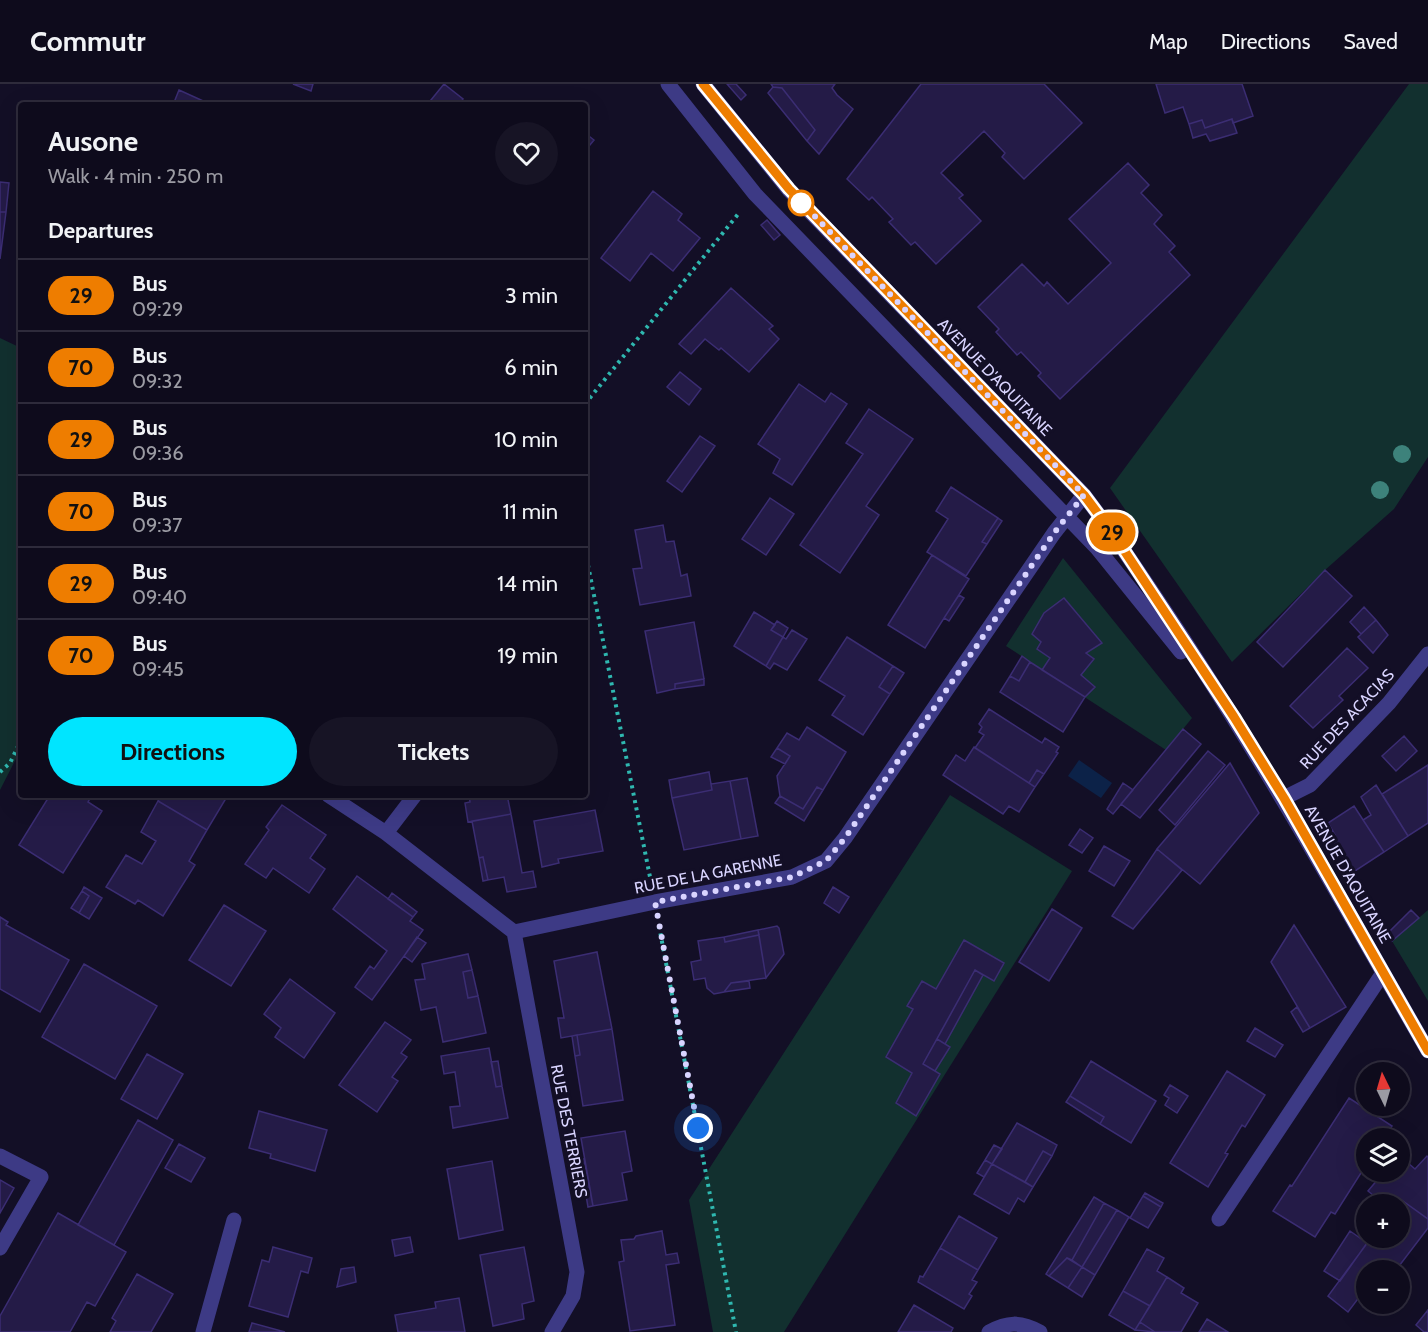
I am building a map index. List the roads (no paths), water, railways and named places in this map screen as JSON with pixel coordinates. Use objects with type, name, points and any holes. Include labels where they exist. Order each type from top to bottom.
[{"type":"street","name":"AVENUE D'AQUITAINE","points":[[668,84],[755,194],[1097,548],[1234,717]]},
{"type":"street","name":"AVENUE D'AQUITAINE","points":[[703,84],[789,189],[1084,495],[1114,535],[1234,717],[1284,798],[1428,1052]]},
{"type":"street","name":"RUE DE LA GARENNE","points":[[514,932],[655,902],[792,877],[826,861],[845,838],[1047,543],[1084,495]]},
{"type":"street","name":"RUE DES ACACIAS","points":[[1284,798],[1310,785],[1389,703],[1428,654]]},
{"type":"street","points":[[333,798],[386,833],[514,932]]},
{"type":"street","points":[[386,833],[413,798]]},
{"type":"street","name":"RUE DES TERRIERS","points":[[514,932],[577,1272],[573,1296],[552,1332]]},
{"type":"street","points":[[1219,1219],[1383,973]]},
{"type":"street","points":[[0,1156],[41,1177],[0,1248]]},
{"type":"street","points":[[203,1332],[234,1220]]},
{"type":"street","points":[[989,1332],[1005,1323],[1030,1327],[1040,1332]]},
{"type":"water","points":[[1079,760],[1112,783],[1101,798],[1068,776]]}]
